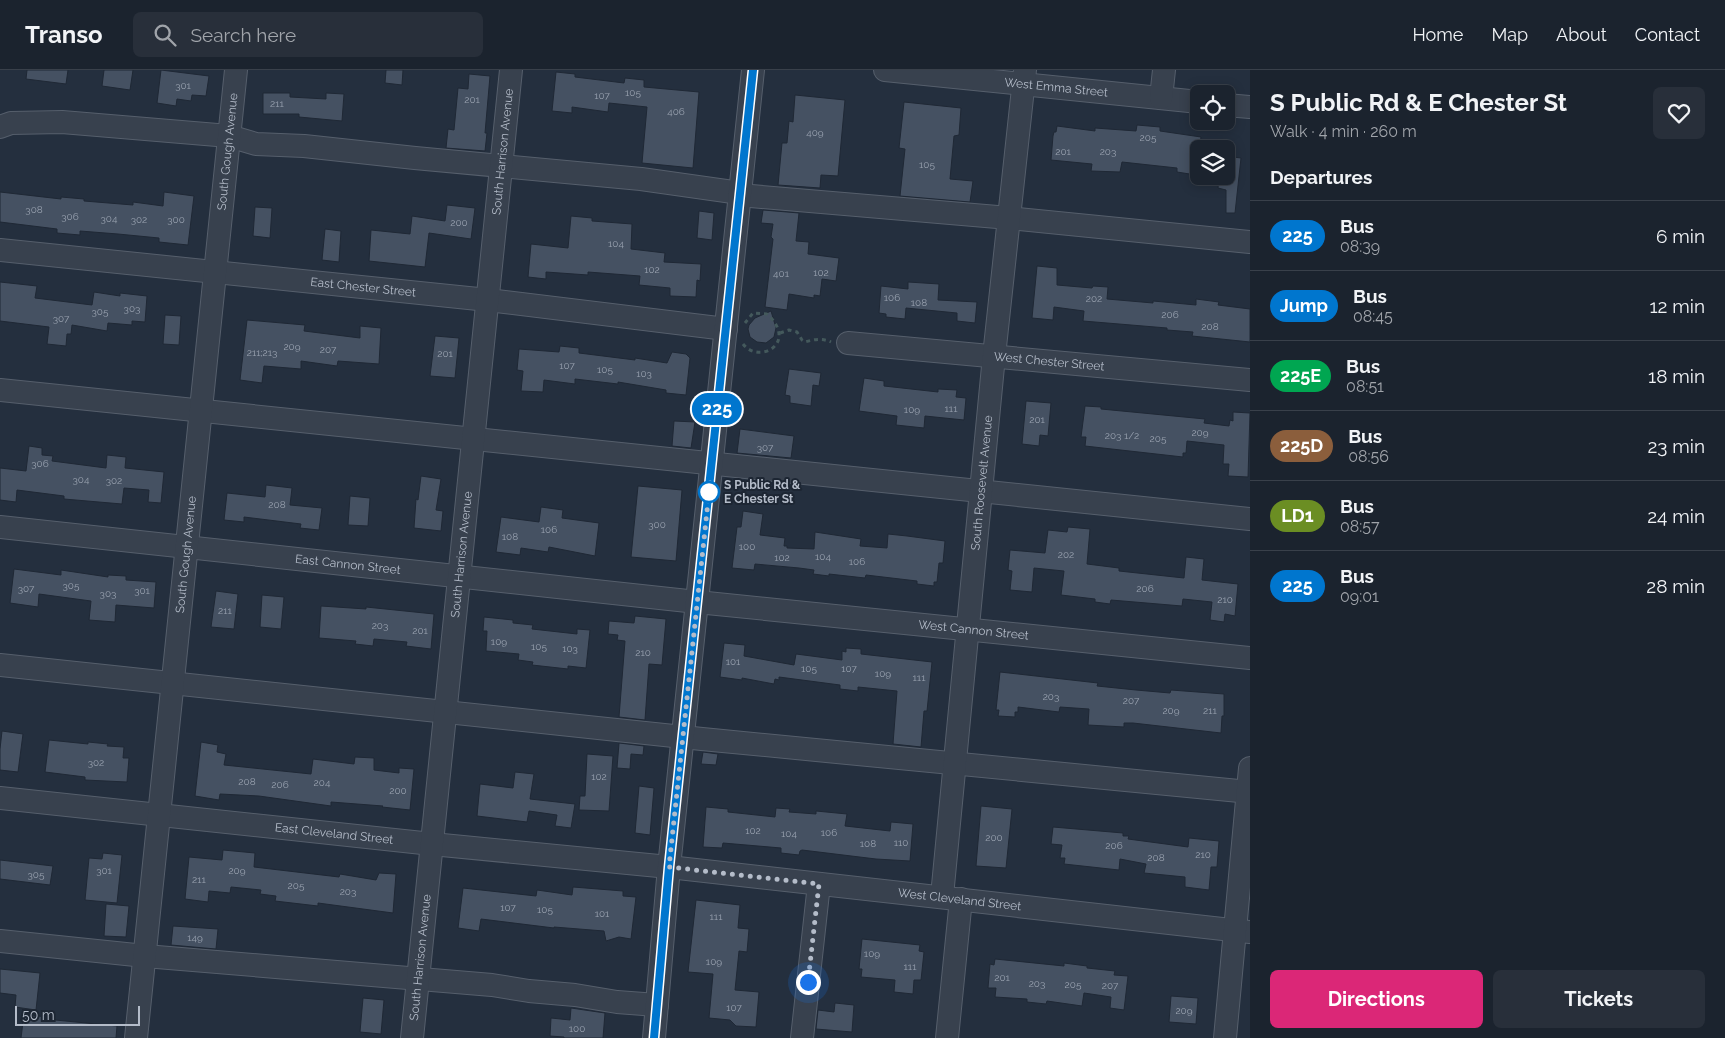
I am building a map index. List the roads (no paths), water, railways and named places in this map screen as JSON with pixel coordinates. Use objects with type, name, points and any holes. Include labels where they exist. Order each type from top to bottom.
[{"type":"street","name":"South Gough Avenue","points":[[136,1038],[236,70]]},
{"type":"street","name":"South Harrison Avenue","points":[[412,1038],[511,70]]},
{"type":"street","points":[[654,1038],[669,867],[712,464],[737,332],[740,194],[753,70]]},
{"type":"street","name":"West Emma Street","points":[[885,70],[1025,77],[1190,101]]},
{"type":"street","points":[[1161,98],[1164,70]]},
{"type":"street","name":"South Roosevelt Avenue","points":[[948,1038],[955,764],[994,356],[1025,77]]},
{"type":"street","points":[[1235,106],[1250,107]]},
{"type":"street","points":[[0,127],[10,123],[62,122],[229,136],[256,144],[304,146],[406,158],[501,165],[659,181],[740,194],[1250,242]]},
{"type":"street","name":"East Chester Street","points":[[0,250],[488,300],[737,332]]},
{"type":"street","name":"West Chester Street","points":[[841,343],[1250,380]]},
{"type":"street","points":[[0,390],[1250,519]]},
{"type":"street","name":"East Cannon Street","points":[[0,527],[697,602]]},
{"type":"street","name":"West Cannon Street","points":[[697,602],[1250,658]]},
{"type":"street","points":[[0,665],[683,737],[1249,792]]},
{"type":"street","points":[[1225,1038],[1242,931],[1250,768]]},
{"type":"street","name":"East Cleveland Street","points":[[0,798],[669,867]]},
{"type":"street","name":"West Cleveland Street","points":[[669,867],[1242,931]]},
{"type":"street","points":[[802,1038],[819,884]]},
{"type":"street","points":[[0,941],[145,956],[492,985],[617,1002],[657,1005]]},
{"type":"place","name":"S Public Rd & E Chester St","points":[[709,492]]}]
